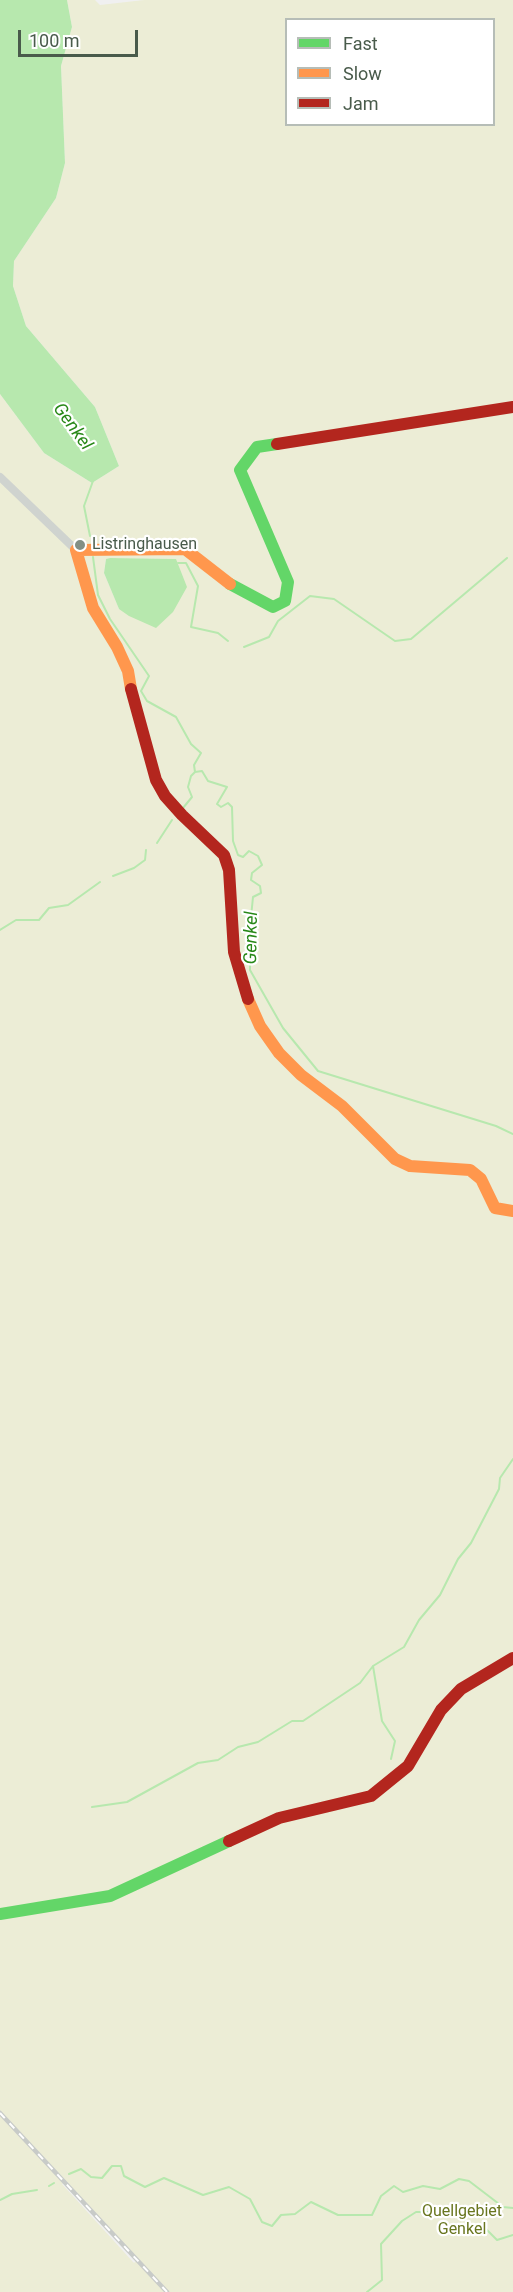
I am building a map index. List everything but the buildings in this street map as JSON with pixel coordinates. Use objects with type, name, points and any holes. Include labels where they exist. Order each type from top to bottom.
[{"type":"street","points":[[76,550],[185,549],[237,589],[273,607],[285,601],[288,582],[240,470],[256,447],[513,408]]},
{"type":"street","points":[[0,477],[76,550],[93,608],[117,647],[128,671],[135,709],[156,780],[165,796],[182,815],[224,855],[229,870],[234,951],[244,993],[260,1026],[279,1053],[301,1075],[342,1106],[395,1159],[410,1166],[470,1170],[481,1179],[495,1208],[507,1212],[513,1211]]},
{"type":"street","points":[[0,1914],[110,1896],[279,1818],[371,1796],[408,1766],[441,1710],[461,1689],[513,1658]]},
{"type":"green space","points":[[67,0],[95,0],[100,5],[144,0],[513,0],[513,1656],[460,1688],[407,1765],[369,1794],[280,1815],[110,1894],[0,1912],[0,394],[44,453],[92,483],[119,466],[95,407],[26,326],[13,286],[14,261],[56,198],[65,163],[61,66],[72,27]],"holes":[[[106,559],[176,559],[119,609],[104,573]]]},
{"type":"green space","name":"Quellgebiet Genkel","points":[[513,1660],[513,2292],[0,2292],[0,1915],[111,1898],[280,1819],[372,1797],[409,1767],[429,1732],[463,1690]],"holes":[[[67,2182],[137,2260],[134,2263],[62,2184]]]},
{"type":"water","points":[[0,0],[67,0],[72,27],[61,66],[65,163],[56,198],[14,261],[13,286],[26,326],[95,407],[119,466],[92,483],[44,453],[0,394]]},
{"type":"water","points":[[106,559],[176,559],[187,587],[173,612],[156,628],[119,609],[104,573]]},
{"type":"waterway","name":"Genkel","points":[[90,536],[84,506],[93,481]]},
{"type":"waterway","name":"Genkel","points":[[93,557],[98,595],[110,619],[149,676],[141,691],[147,701],[176,717],[191,744],[201,753],[194,765],[195,772],[202,771],[208,781],[227,787],[217,804],[221,807],[228,803],[232,807],[233,841],[238,855],[243,857],[249,851],[258,856],[262,865],[252,873],[251,880],[260,886],[261,893],[253,897],[250,970],[283,1028],[318,1071],[496,1126],[513,1134]]},
{"type":"waterway","points":[[244,647],[269,637],[278,621],[310,596],[334,599],[395,641],[411,639],[507,558]]},
{"type":"waterway","points":[[178,563],[186,563],[198,586],[191,627],[218,633],[228,641]]},
{"type":"waterway","points":[[183,808],[192,797],[188,787],[191,776],[195,772]]},
{"type":"waterway","points":[[157,843],[172,820]]},
{"type":"waterway","points":[[113,876],[134,868],[145,860],[146,850]]},
{"type":"waterway","points":[[0,930],[16,920],[39,920],[49,908],[68,905],[100,882]]},
{"type":"waterway","points":[[92,1807],[127,1802],[198,1763],[218,1760],[238,1747],[258,1742],[292,1721],[303,1721],[360,1683],[373,1666],[404,1647],[419,1620],[440,1595],[458,1559],[471,1543],[499,1489],[500,1478],[513,1459]]},
{"type":"waterway","points":[[373,1666],[382,1721],[395,1741],[391,1759]]},
{"type":"waterway","name":"Genkel","points":[[69,2174],[81,2169],[91,2177],[102,2178],[112,2166],[121,2166],[124,2176],[145,2187],[164,2178],[203,2195],[229,2187],[250,2199],[262,2222],[272,2226],[281,2215],[295,2214],[311,2202],[338,2215],[372,2215],[381,2196],[394,2186],[403,2192],[423,2186],[440,2189],[459,2179],[469,2181],[503,2207],[513,2208]]},
{"type":"waterway","name":"Genkel","points":[[49,2186],[54,2183]]},
{"type":"waterway","name":"Genkel","points":[[0,2200],[12,2194],[37,2190]]},
{"type":"waterway","points":[[367,2292],[382,2280],[381,2244],[402,2221],[416,2212],[480,2212],[498,2205]]},
{"type":"waterway","points":[[457,2235],[485,2228],[497,2240],[513,2235]]},
{"type":"railway","points":[[0,2113],[167,2292]]},
{"type":"traffic: fast","points":[[230,584],[273,607],[285,601],[288,582],[240,470],[257,447],[277,444]]},
{"type":"traffic: fast","points":[[0,1914],[110,1896],[229,1841]]},
{"type":"traffic: slow","points":[[131,689],[128,671],[117,647],[93,608],[76,550],[185,549],[230,584]]},
{"type":"traffic: slow","points":[[248,999],[260,1026],[279,1053],[301,1075],[342,1106],[395,1159],[410,1166],[470,1170],[481,1179],[495,1208],[513,1211]]},
{"type":"traffic: jam","points":[[277,444],[513,407]]},
{"type":"traffic: jam","points":[[131,689],[156,780],[165,796],[182,815],[224,855],[229,870],[234,952],[248,999]]},
{"type":"traffic: jam","points":[[229,1841],[279,1818],[371,1796],[408,1766],[441,1710],[461,1689],[513,1658]]},
{"type":"place","name":"Listringhausen","points":[[80,545]]}]
